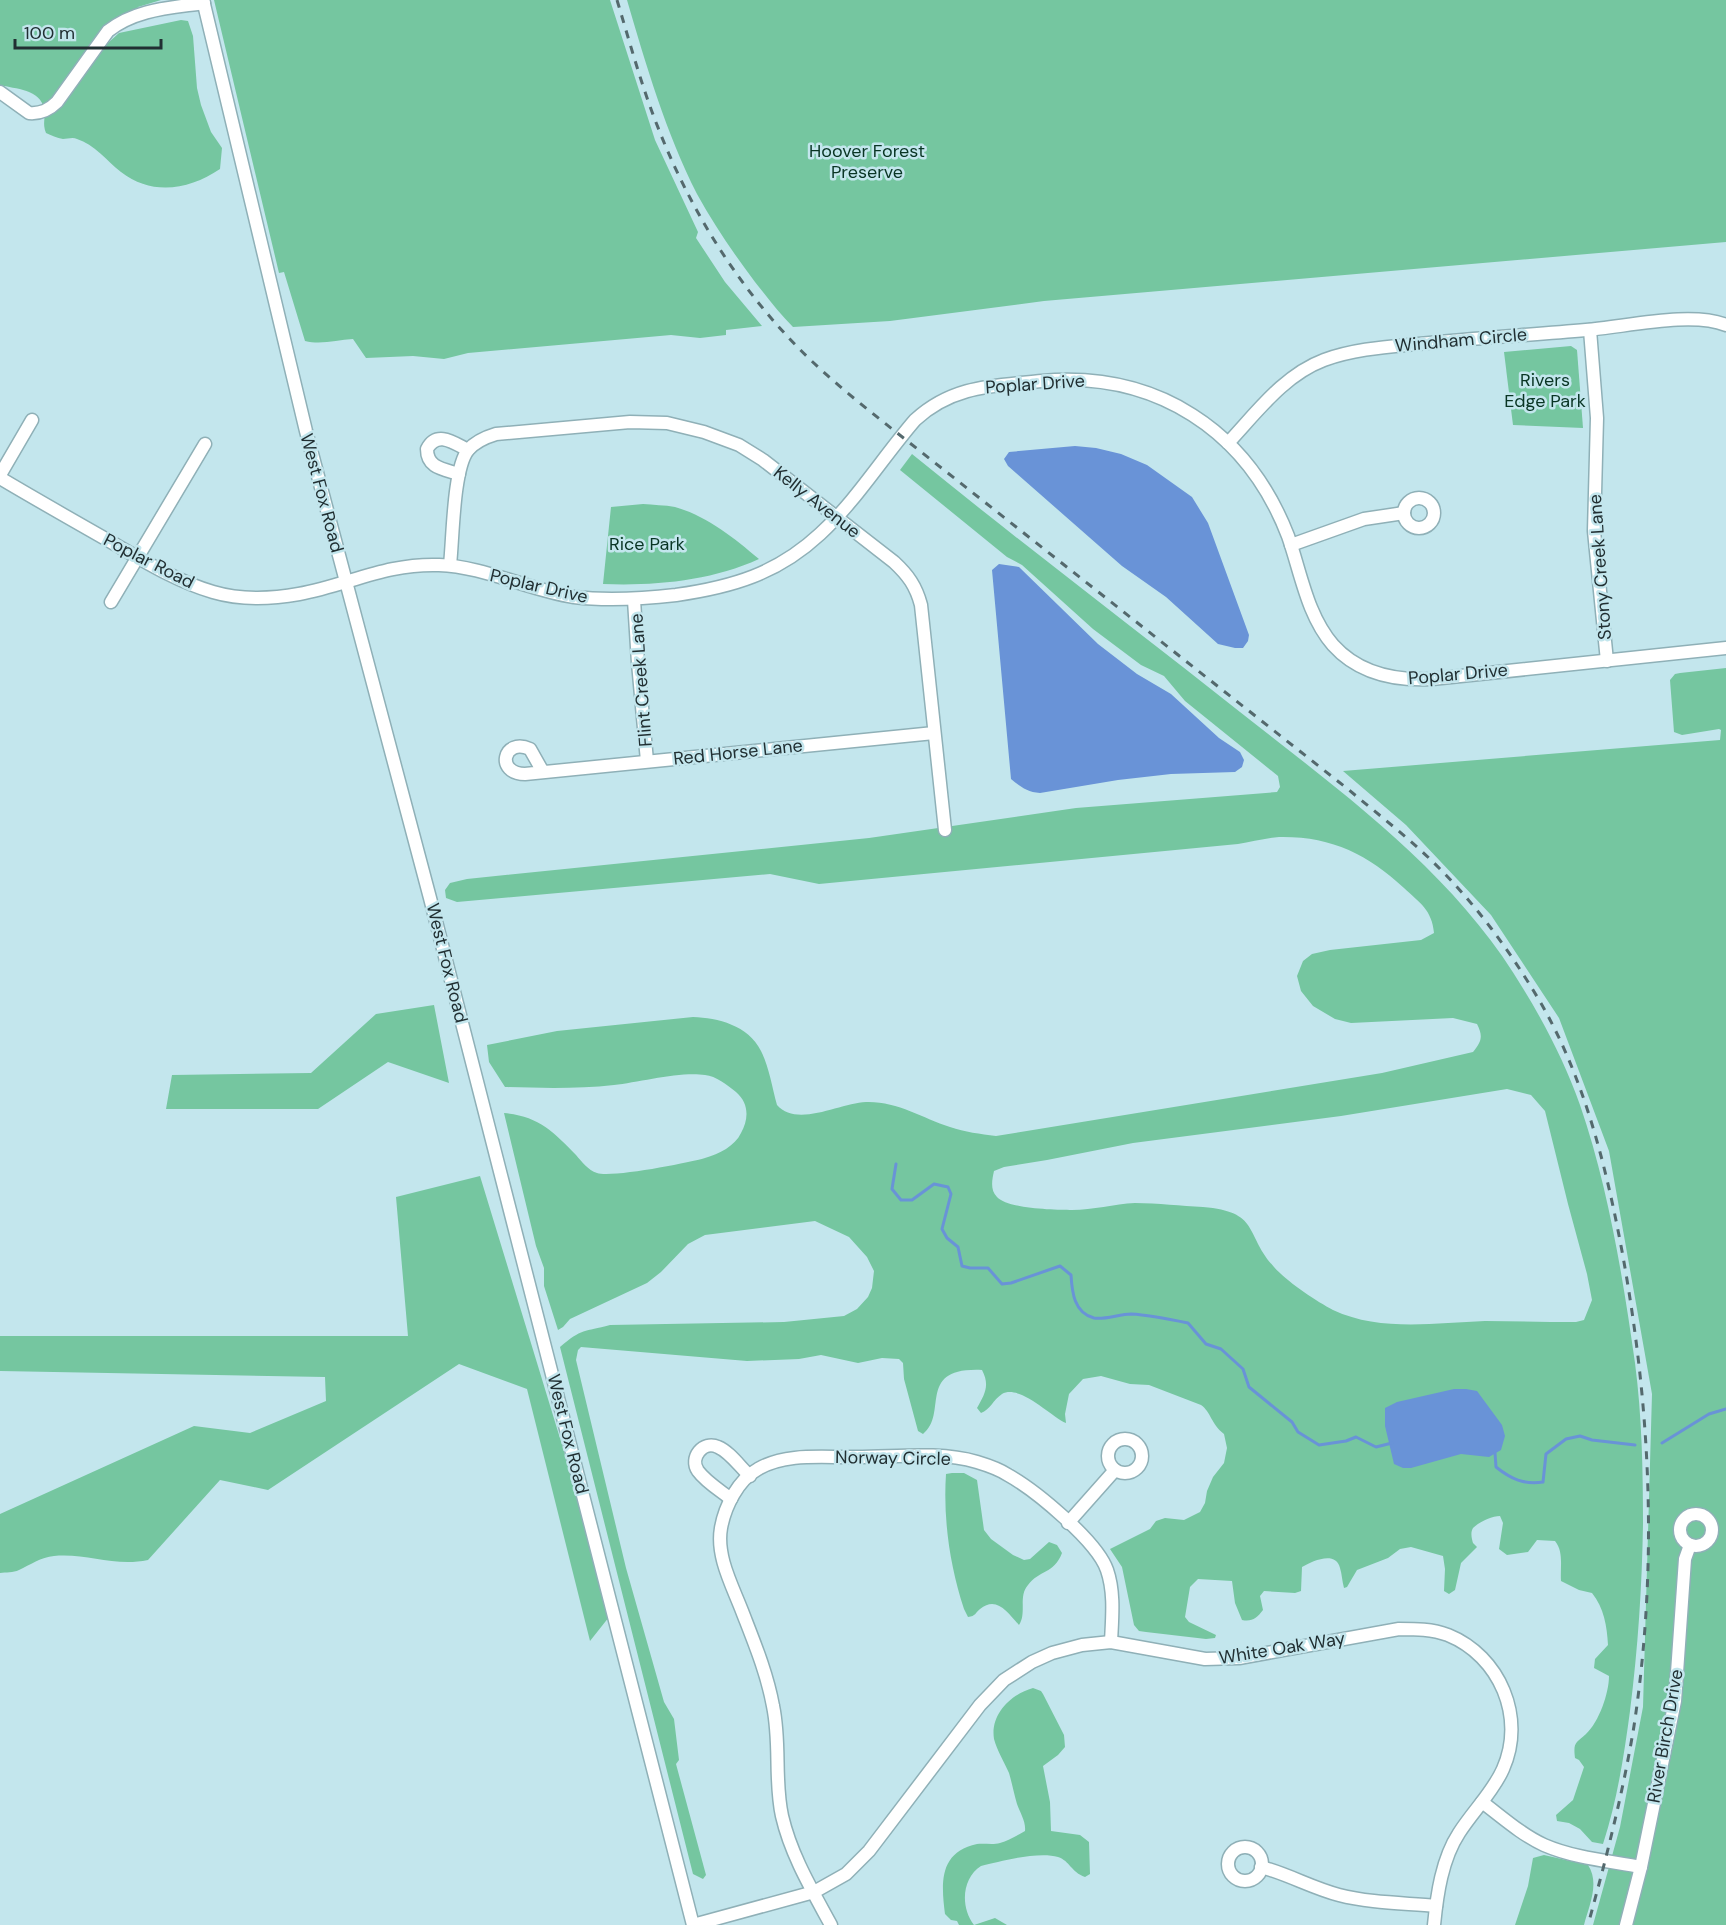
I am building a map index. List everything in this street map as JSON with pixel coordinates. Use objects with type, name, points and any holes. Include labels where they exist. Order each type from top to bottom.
[{"type":"street","points":[[0,92],[29,113],[52,108],[108,31],[118,23],[148,12],[204,1]]},
{"type":"street","name":"West Fox Road","points":[[204,1],[281,333],[433,909],[693,1925]]},
{"type":"street","name":"Windham Circle","points":[[1228,442],[1276,390],[1322,361],[1362,350],[1689,319],[1714,320],[1726,325]]},
{"type":"street","name":"Stony Creek Lane","points":[[1590,330],[1598,418],[1594,531],[1607,661]]},
{"type":"street","name":"Poplar Drive","points":[[346,581],[409,565],[450,565],[572,596],[602,600],[634,600],[732,585],[756,576],[798,553],[821,533],[915,420],[945,398],[974,388],[1076,379],[1118,385],[1152,394],[1186,410],[1228,442],[1246,462],[1270,499],[1291,545],[1312,609],[1325,634],[1346,658],[1362,668],[1382,676],[1398,679],[1432,679],[1726,648]]},
{"type":"street","points":[[0,477],[32,420]]},
{"type":"street","name":"Kelly Avenue","points":[[468,450],[477,442],[496,434],[630,422],[686,427],[723,438],[763,460],[894,562],[910,577],[921,605],[945,830]]},
{"type":"street","points":[[450,565],[459,474],[468,450],[451,441],[439,438],[433,440],[427,449],[432,466],[459,474]]},
{"type":"street","points":[[111,602],[205,444]]},
{"type":"street","name":"Poplar Road","points":[[0,477],[173,577],[214,592],[256,598],[300,594],[346,581]]},
{"type":"street","points":[[1291,545],[1364,519],[1404,513]]},
{"type":"street","name":"Flint Creek Lane","points":[[634,600],[647,761]]},
{"type":"street","name":"Red Horse Lane","points":[[543,772],[934,733]]},
{"type":"street","points":[[731,1499],[697,1470],[695,1460],[699,1451],[708,1446],[718,1446],[750,1476]]},
{"type":"street","name":"Norway Circle","points":[[814,1892],[792,1851],[782,1815],[778,1781],[779,1740],[774,1706],[765,1672],[722,1556],[721,1530],[731,1499],[757,1469],[777,1460],[801,1458],[940,1456],[976,1462],[1006,1473],[1032,1491],[1090,1544],[1107,1570],[1113,1605],[1111,1642]]},
{"type":"street","points":[[1068,1523],[1115,1470]]},
{"type":"street","name":"River Birch Drive","points":[[1626,1925],[1641,1867],[1675,1701],[1685,1559],[1690,1545]]},
{"type":"street","name":"White Oak Way","points":[[693,1925],[814,1892],[846,1874],[869,1851],[980,1705],[1004,1680],[1032,1662],[1058,1651],[1082,1645],[1111,1642],[1205,1659],[1239,1658],[1399,1629],[1431,1630],[1448,1635],[1482,1656],[1498,1677],[1510,1712],[1510,1743],[1503,1769],[1458,1834],[1444,1867],[1434,1925]]},
{"type":"street","points":[[1482,1802],[1544,1845],[1641,1867]]},
{"type":"street","points":[[1261,1867],[1342,1896],[1436,1906]]},
{"type":"street","points":[[814,1892],[831,1925]]},
{"type":"green space","points":[[0,0],[161,0],[138,7],[136,11],[129,13],[97,53],[119,33],[181,20],[188,21],[193,36],[197,88],[201,105],[211,132],[222,148],[220,169],[183,186],[145,185],[121,172],[83,141],[74,138],[61,139],[46,133],[44,109],[38,97],[26,91],[0,85]]},
{"type":"green space","points":[[214,0],[610,0],[655,140],[698,232],[696,238],[725,282],[762,326],[726,330],[726,335],[700,338],[671,335],[468,353],[444,359],[413,356],[366,358],[353,339],[305,341],[284,272],[279,273]]},
{"type":"green space","name":"Hoover Forest Preserve","points":[[627,0],[1726,0],[1726,242],[1044,301],[890,321],[793,327],[739,261],[697,194],[666,123]]},
{"type":"green space","name":"Rivers Edge Park","points":[[1571,346],[1577,350],[1583,428],[1513,425],[1504,352]]},
{"type":"green space","points":[[912,454],[1358,805],[1396,838],[1466,909],[1497,948],[1548,1032],[1580,1105],[1607,1200],[1620,1265],[1641,1423],[1643,1524],[1637,1641],[1623,1762],[1603,1844],[1592,1842],[1580,1829],[1569,1823],[1557,1821],[1556,1815],[1573,1800],[1584,1767],[1575,1758],[1574,1749],[1578,1741],[1591,1729],[1599,1715],[1605,1699],[1609,1676],[1594,1668],[1595,1659],[1608,1645],[1602,1611],[1592,1593],[1579,1590],[1561,1581],[1561,1555],[1555,1541],[1537,1540],[1528,1552],[1507,1555],[1499,1549],[1503,1523],[1500,1516],[1482,1522],[1473,1528],[1472,1532],[1473,1543],[1477,1547],[1461,1563],[1455,1590],[1449,1594],[1444,1591],[1443,1556],[1411,1547],[1400,1549],[1388,1558],[1357,1570],[1347,1587],[1344,1588],[1338,1563],[1334,1559],[1323,1558],[1302,1567],[1301,1591],[1295,1593],[1264,1591],[1260,1596],[1263,1610],[1251,1620],[1242,1620],[1235,1603],[1232,1581],[1198,1579],[1190,1587],[1185,1617],[1189,1622],[1216,1635],[1215,1638],[1206,1639],[1139,1631],[1134,1625],[1122,1567],[1110,1549],[1150,1529],[1156,1521],[1165,1518],[1184,1520],[1200,1512],[1213,1477],[1224,1463],[1227,1448],[1224,1434],[1201,1405],[1149,1385],[1130,1384],[1101,1376],[1083,1379],[1069,1394],[1065,1414],[1066,1423],[1026,1397],[1009,1392],[1002,1394],[987,1410],[981,1413],[977,1408],[986,1385],[982,1370],[961,1371],[948,1376],[941,1384],[937,1393],[934,1415],[923,1434],[918,1431],[904,1379],[903,1363],[899,1359],[882,1358],[858,1363],[821,1355],[799,1359],[747,1361],[581,1347],[576,1360],[626,1568],[664,1702],[674,1719],[679,1760],[676,1764],[706,1875],[703,1879],[693,1874],[560,1347],[579,1334],[610,1325],[784,1322],[844,1316],[857,1309],[868,1297],[872,1288],[874,1271],[867,1257],[849,1237],[815,1221],[705,1235],[688,1244],[647,1283],[570,1319],[558,1330],[544,1286],[544,1268],[536,1246],[504,1113],[536,1121],[560,1139],[588,1168],[605,1174],[667,1166],[721,1152],[731,1146],[741,1133],[746,1117],[745,1106],[740,1096],[721,1081],[696,1074],[600,1086],[505,1087],[489,1062],[487,1045],[557,1031],[693,1017],[712,1019],[740,1029],[755,1042],[766,1064],[777,1105],[786,1112],[807,1114],[856,1103],[877,1102],[899,1107],[956,1129],[996,1136],[1382,1073],[1473,1052],[1481,1038],[1477,1024],[1453,1018],[1351,1023],[1335,1019],[1313,1006],[1301,991],[1297,976],[1303,961],[1312,954],[1421,940],[1434,933],[1428,913],[1390,876],[1347,849],[1315,840],[1279,837],[1238,844],[819,884],[770,874],[457,902],[446,898],[445,890],[450,883],[467,879],[869,838],[1076,808],[1277,792],[1280,787],[1278,776],[1185,701],[1164,676],[1141,665],[1093,629],[1022,565],[1007,557],[900,470]],"holes":[[[1507,1089],[1531,1095],[1545,1111],[1587,1274],[1592,1300],[1584,1320],[1576,1322],[1485,1321],[1388,1324],[1351,1317],[1333,1310],[1310,1296],[1279,1272],[1265,1255],[1249,1226],[1234,1214],[1203,1207],[1144,1203],[1080,1210],[1032,1208],[1003,1201],[997,1197],[992,1188],[994,1171],[1004,1167],[1133,1143],[1341,1116]]]},
{"type":"green space","name":"Rice Park","points":[[643,504],[675,507],[698,516],[730,536],[759,559],[722,572],[682,581],[603,584],[611,507]]},
{"type":"green space","points":[[1726,668],[1726,1925],[1593,1925],[1620,1827],[1643,1707],[1652,1394],[1609,1151],[1559,1018],[1491,915],[1406,825],[1343,771],[1720,740],[1721,730],[1719,729],[1682,735],[1674,732],[1670,680],[1675,674]]},
{"type":"green space","points":[[434,1005],[449,1083],[388,1062],[318,1109],[166,1109],[172,1075],[311,1073],[376,1014]]},
{"type":"green space","points":[[480,1176],[613,1612],[590,1641],[527,1389],[459,1364],[268,1490],[220,1480],[148,1560],[124,1562],[78,1556],[54,1556],[17,1571],[0,1573],[0,1514],[194,1426],[250,1433],[326,1401],[325,1377],[0,1371],[0,1336],[408,1336],[396,1197]]},
{"type":"green space","points":[[964,1473],[977,1480],[984,1530],[991,1539],[1013,1555],[1024,1560],[1030,1559],[1049,1542],[1057,1545],[1062,1553],[1055,1565],[1032,1580],[1025,1589],[1019,1625],[1002,1607],[997,1605],[986,1605],[968,1617],[964,1609],[951,1560],[947,1526],[946,1474]]},
{"type":"green space","points":[[1033,1688],[1043,1694],[1064,1735],[1065,1747],[1043,1766],[1050,1802],[1051,1831],[1080,1835],[1089,1842],[1090,1874],[1085,1877],[1080,1875],[1062,1859],[1050,1855],[1020,1857],[981,1866],[970,1878],[965,1893],[967,1910],[974,1925],[959,1925],[957,1921],[951,1920],[945,1914],[943,1880],[945,1870],[955,1854],[965,1848],[977,1844],[1000,1843],[1025,1831],[1024,1820],[1017,1804],[1009,1773],[994,1739],[994,1730],[995,1721],[1004,1706],[1017,1695]]},
{"type":"green space","points":[[1544,1855],[1588,1865],[1593,1887],[1584,1925],[1515,1925],[1528,1886],[1533,1858]]},
{"type":"green space","points":[[995,1918],[1007,1925],[974,1925]]},
{"type":"water","points":[[1075,446],[1121,454],[1147,465],[1192,497],[1208,523],[1249,635],[1243,648],[1218,644],[1166,597],[1122,566],[1008,466],[1004,459],[1009,452]]},
{"type":"water","points":[[999,564],[1019,567],[1098,644],[1137,674],[1171,694],[1219,738],[1240,752],[1244,760],[1242,767],[1235,772],[1171,774],[1040,793],[1024,789],[1011,779],[992,570]]},
{"type":"water","points":[[1454,1389],[1477,1391],[1502,1425],[1505,1436],[1501,1450],[1489,1457],[1461,1454],[1411,1468],[1403,1468],[1394,1464],[1385,1426],[1385,1408],[1397,1402]]},
{"type":"waterway","points":[[896,1164],[892,1189],[901,1200],[912,1200],[934,1184],[948,1187],[951,1194],[942,1229],[947,1238],[958,1247],[962,1266],[988,1268],[1002,1284],[1060,1266],[1071,1275],[1075,1301],[1082,1312],[1087,1315],[1094,1318],[1107,1318],[1127,1314],[1160,1317],[1188,1323],[1206,1344],[1221,1349],[1243,1369],[1249,1387],[1292,1422],[1298,1432],[1319,1445],[1356,1437],[1376,1447],[1392,1443]]},
{"type":"waterway","points":[[1662,1443],[1709,1414],[1726,1409]]},
{"type":"waterway","points":[[1495,1453],[1496,1467],[1512,1478],[1536,1483],[1543,1482],[1546,1454],[1566,1439],[1580,1436],[1592,1440],[1635,1445]]},
{"type":"railway","points":[[617,0],[653,114],[684,186],[730,265],[788,337],[828,376],[872,413],[1349,790],[1420,849],[1456,886],[1496,935],[1531,987],[1557,1034],[1592,1125],[1616,1219],[1632,1310],[1645,1429],[1648,1488],[1646,1607],[1642,1666],[1634,1726],[1614,1826],[1588,1925]]}]
